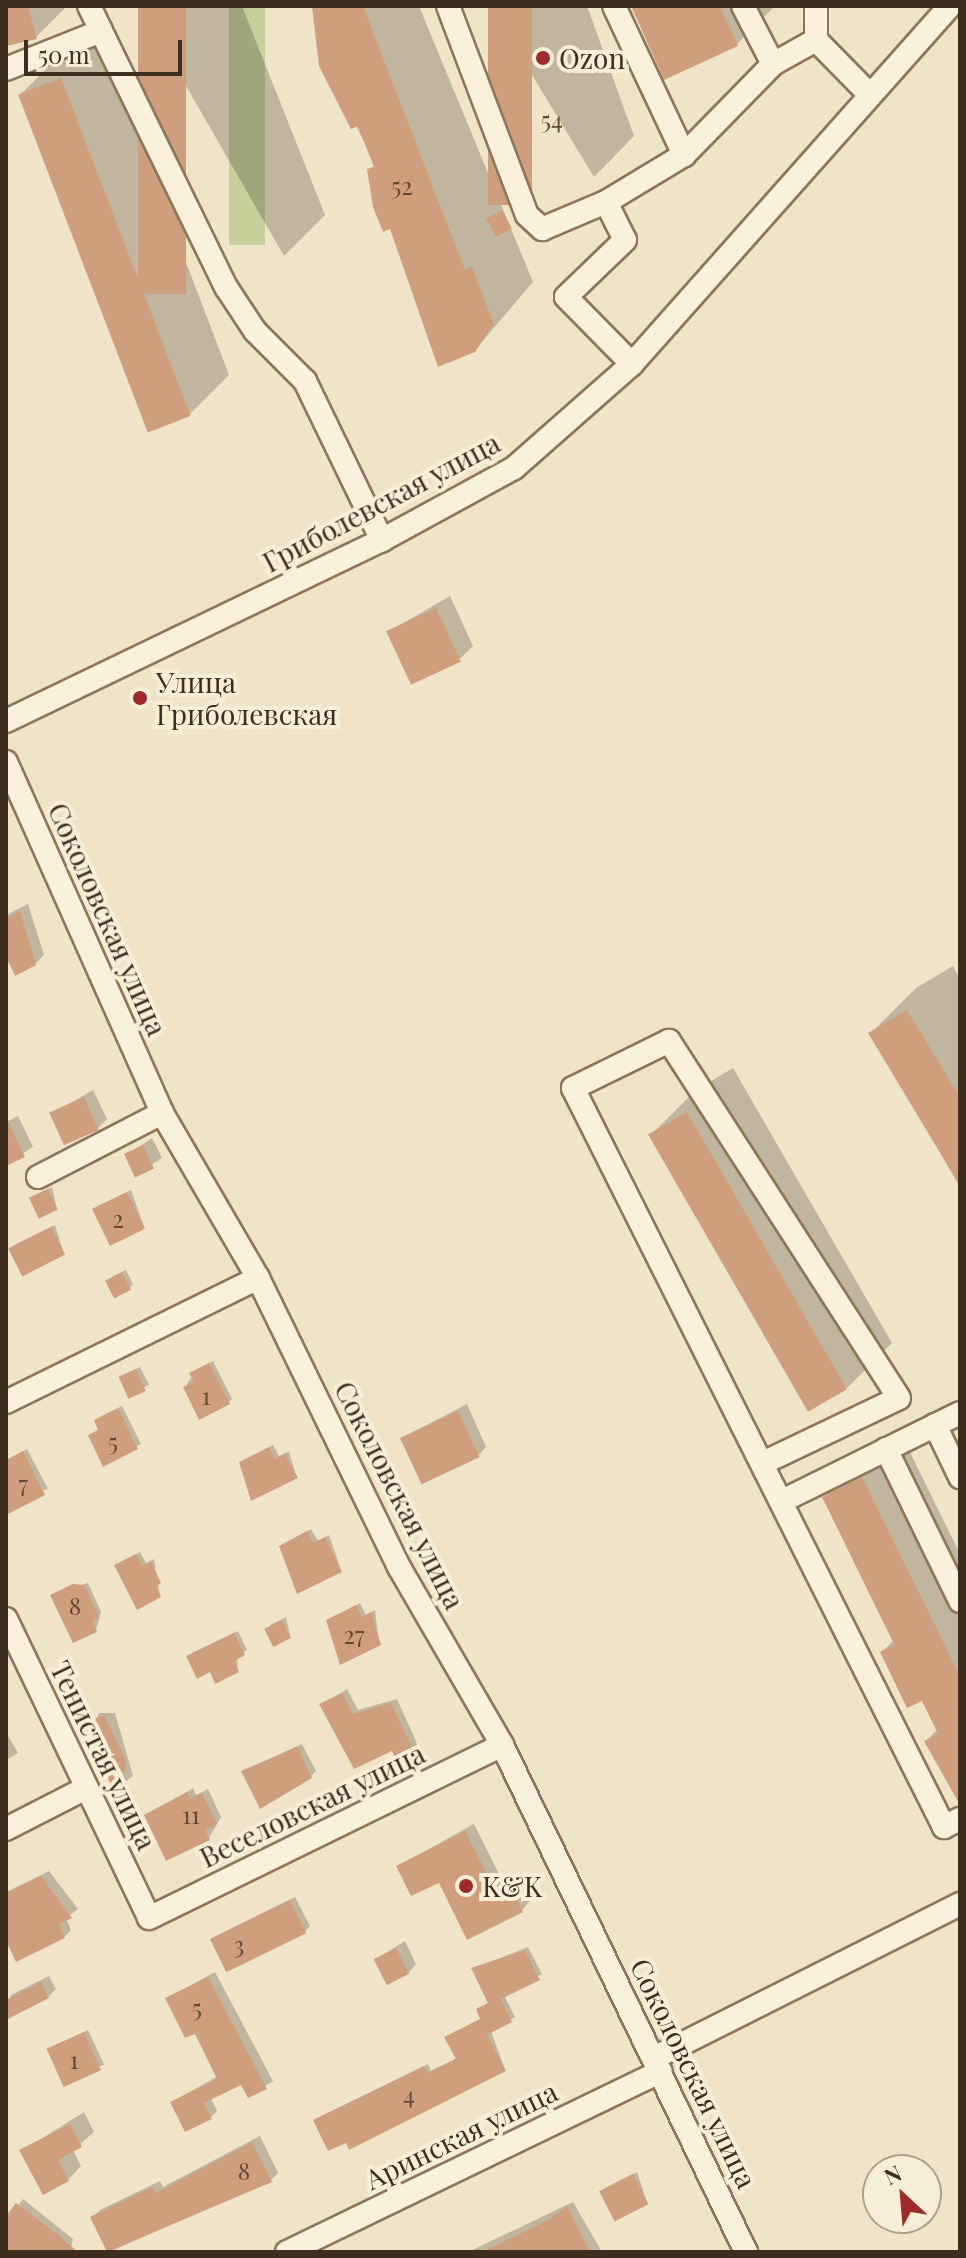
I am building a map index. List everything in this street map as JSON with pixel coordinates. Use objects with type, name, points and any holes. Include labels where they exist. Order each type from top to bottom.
[{"type":"street","points":[[89,6],[226,287],[255,331],[305,381],[382,540]]},
{"type":"street","points":[[448,6],[527,215],[542,229],[606,202],[684,155],[773,64],[816,40]]},
{"type":"street","points":[[614,6],[684,155]]},
{"type":"street","points":[[743,6],[773,64]]},
{"type":"street","points":[[816,6],[816,40],[869,94]]},
{"type":"street","name":"Гриболевская улица","points":[[6,721],[382,540],[514,468],[632,364],[950,6]]},
{"type":"street","points":[[6,69],[101,31]]},
{"type":"street","points":[[606,202],[625,240],[566,297],[632,364]]},
{"type":"street","name":"Соколовская улица","points":[[6,762],[162,1113],[258,1278],[399,1567],[502,1745],[746,2252]]},
{"type":"street","points":[[765,1462],[899,1398],[669,1041],[573,1088],[765,1462],[944,1827],[960,1819]]},
{"type":"street","points":[[38,1177],[162,1113]]},
{"type":"street","points":[[6,1402],[258,1278]]},
{"type":"street","points":[[784,1500],[960,1413]]},
{"type":"street","points":[[935,1425],[960,1477]]},
{"type":"street","points":[[886,1449],[960,1601]]},
{"type":"street","name":"Тенистая улица","points":[[6,1619],[149,1918]]},
{"type":"street","name":"Веселовская улица","points":[[149,1918],[502,1745]]},
{"type":"street","points":[[6,1829],[86,1788]]},
{"type":"street","name":"Аринская улица","points":[[287,2252],[657,2064],[960,1904]]},
{"type":"green space","points":[[229,6],[265,6],[265,245],[229,245]]},
{"type":"building","points":[[6,6],[28,6],[37,39],[6,46]]},
{"type":"building","points":[[138,6],[186,6],[186,294],[138,294]]},
{"type":"building","points":[[312,6],[363,6],[465,270],[472,267],[494,324],[475,352],[438,367],[390,229],[383,232],[373,207],[367,169],[374,167],[358,126],[351,129],[319,66]]},
{"type":"building","points":[[488,6],[532,6],[532,205],[488,205]]},
{"type":"building","points":[[631,6],[720,6],[738,46],[664,80]]},
{"type":"building","points":[[61,78],[191,416],[148,432],[18,94]]},
{"type":"building","points":[[502,210],[512,229],[496,237],[486,218]]},
{"type":"building","points":[[436,608],[461,661],[411,685],[386,631]]},
{"type":"building","points":[[20,911],[36,965],[15,976],[6,956],[6,918]]},
{"type":"building","points":[[907,1010],[960,1097],[960,1186],[868,1033]]},
{"type":"building","points":[[84,1097],[99,1130],[64,1145],[49,1112]]},
{"type":"building","points":[[687,1112],[847,1389],[808,1412],[648,1134]]},
{"type":"building","points":[[6,1117],[25,1157],[6,1166]]},
{"type":"building","points":[[143,1145],[154,1169],[135,1177],[124,1154]]},
{"type":"building","points":[[48,1189],[58,1210],[39,1219],[29,1198]]},
{"type":"building","points":[[127,1192],[145,1229],[110,1246],[92,1209]]},
{"type":"building","points":[[51,1227],[65,1255],[22,1276],[8,1249]]},
{"type":"building","points":[[122,1272],[131,1290],[114,1298],[105,1281]]},
{"type":"building","points":[[209,1363],[230,1404],[199,1420],[183,1387],[194,1382],[189,1373]]},
{"type":"building","points":[[136,1369],[146,1391],[128,1399],[119,1377]]},
{"type":"building","points":[[118,1408],[138,1449],[103,1467],[88,1435],[98,1430],[94,1420]]},
{"type":"building","points":[[458,1411],[480,1457],[422,1484],[400,1438]]},
{"type":"building","points":[[269,1447],[275,1459],[285,1454],[298,1478],[251,1501],[239,1462]]},
{"type":"building","points":[[23,1451],[45,1495],[6,1515],[6,1460]]},
{"type":"building","points":[[862,1477],[960,1676],[960,1805],[924,1741],[938,1734],[922,1701],[907,1708],[880,1652],[894,1644],[822,1497]]},
{"type":"building","points":[[307,1531],[313,1543],[325,1537],[342,1572],[297,1594],[279,1546]]},
{"type":"building","points":[[136,1554],[142,1566],[151,1562],[161,1583],[156,1586],[161,1597],[137,1610],[114,1565]]},
{"type":"building","points":[[73,1584],[84,1585],[99,1617],[92,1621],[97,1632],[73,1643],[50,1595]]},
{"type":"building","points":[[356,1605],[362,1617],[371,1612],[381,1645],[340,1665],[326,1620]]},
{"type":"building","points":[[282,1620],[291,1638],[273,1647],[264,1629]]},
{"type":"building","points":[[234,1633],[245,1655],[234,1661],[239,1672],[215,1684],[210,1672],[197,1679],[186,1656]]},
{"type":"building","points":[[342,1693],[353,1714],[391,1703],[420,1764],[403,1772],[392,1751],[354,1769],[319,1704]]},
{"type":"building","points":[[104,1715],[126,1760],[122,1790],[111,1785],[87,1735],[87,1722]]},
{"type":"building","points":[[297,1747],[312,1778],[260,1809],[241,1771]]},
{"type":"building","points":[[187,1792],[190,1799],[202,1793],[217,1824],[205,1830],[210,1840],[166,1861],[144,1815]]},
{"type":"building","name":"K&K","points":[[465,1831],[498,1895],[511,1889],[523,1912],[467,1940],[439,1883],[411,1896],[396,1866]]},
{"type":"building","points":[[41,1876],[72,1918],[59,1924],[65,1938],[16,1962],[6,1941],[6,1893]]},
{"type":"building","points":[[290,1900],[306,1933],[226,1972],[210,1939]]},
{"type":"building","points":[[396,1948],[409,1974],[387,1985],[374,1959]]},
{"type":"building","points":[[525,1950],[540,1980],[501,1999],[512,2022],[487,2035],[506,2071],[349,2150],[346,2143],[328,2151],[313,2120],[424,2066],[427,2073],[456,2059],[444,2037],[480,2019],[476,2009],[488,2003],[471,1968]]},
{"type":"building","points":[[208,1977],[267,2089],[248,2098],[241,2085],[204,2103],[212,2119],[185,2132],[170,2102],[217,2079],[195,2034],[185,2038],[165,1998]]},
{"type":"building","points":[[41,1982],[49,1998],[6,2020],[6,2000]]},
{"type":"building","points":[[84,2032],[101,2070],[64,2087],[47,2049]]},
{"type":"building","points":[[70,2124],[82,2147],[58,2160],[69,2181],[43,2195],[19,2150]]},
{"type":"building","points":[[252,2142],[272,2182],[107,2252],[90,2217],[152,2187],[156,2193]]},
{"type":"building","points":[[633,2174],[648,2204],[615,2222],[599,2191]]},
{"type":"building","points":[[16,2203],[78,2252],[6,2252],[6,2216]]},
{"type":"building","points":[[567,2206],[590,2252],[482,2252],[548,2220]]},
{"type":"place","name":"Ozon","points":[[543,58]]},
{"type":"place","name":"Улица Гриболевская","points":[[140,698]]},
{"type":"place","name":"K&K","points":[[466,1886]]}]
